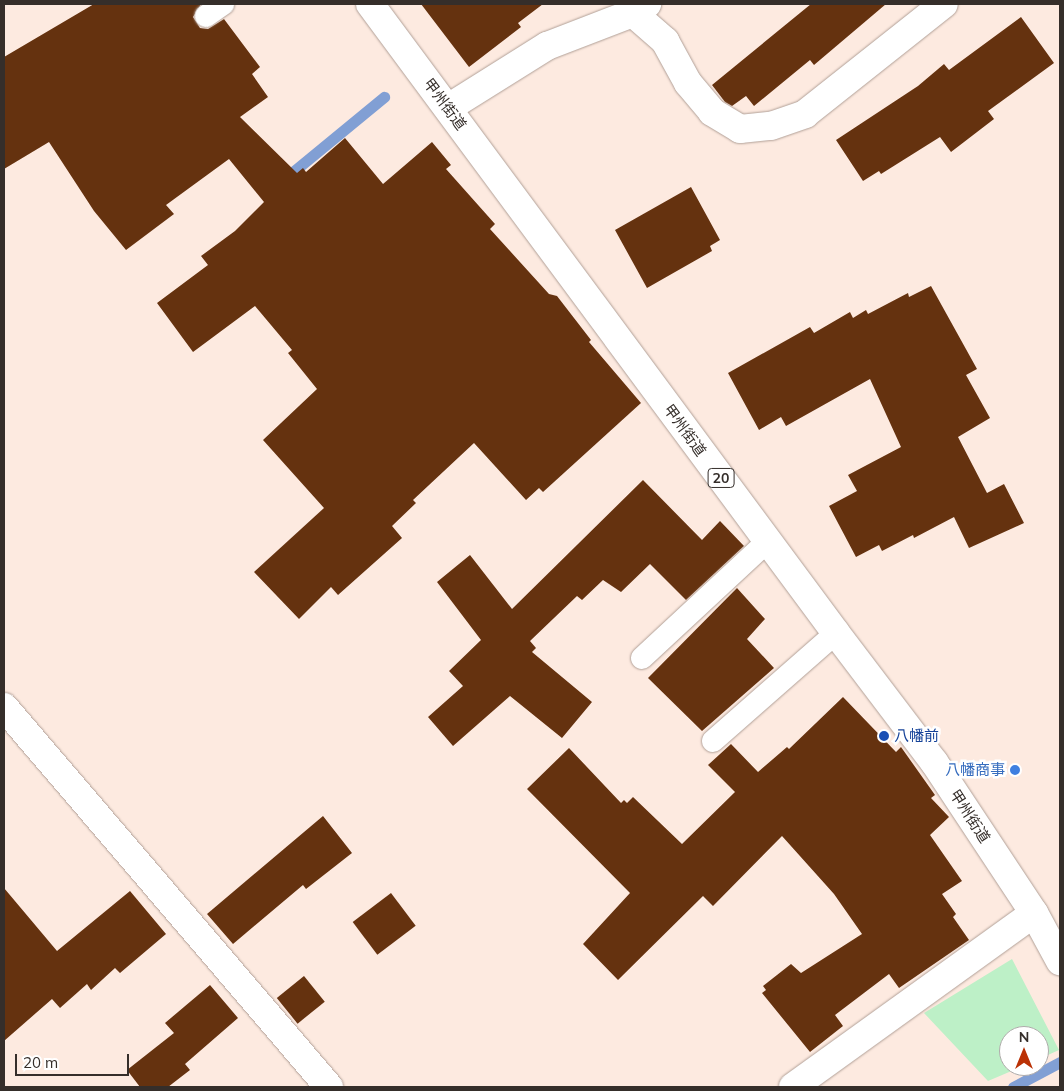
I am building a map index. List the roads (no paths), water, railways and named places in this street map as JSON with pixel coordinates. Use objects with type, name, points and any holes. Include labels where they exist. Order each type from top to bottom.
[{"type":"main road","name":"甲州街道","points":[[370,4],[768,542],[934,762],[1034,913],[1060,961]]},
{"type":"main road","points":[[448,108],[546,46],[640,8],[665,41],[688,83],[712,112],[740,130],[771,126],[805,114],[944,4]]},
{"type":"main road","points":[[4,707],[329,1087]]},
{"type":"main road","points":[[793,1087],[1034,913]]},
{"type":"lane","points":[[642,658],[768,542]]},
{"type":"lane","points":[[713,742],[836,633]]},
{"type":"waterway","points":[[283,180],[384,97]]},
{"type":"waterway","points":[[1013,1087],[1060,1062]]},
{"type":"place","name":"八幡前","points":[[884,736]]},
{"type":"place","name":"八幡商事","points":[[1015,770]]}]
